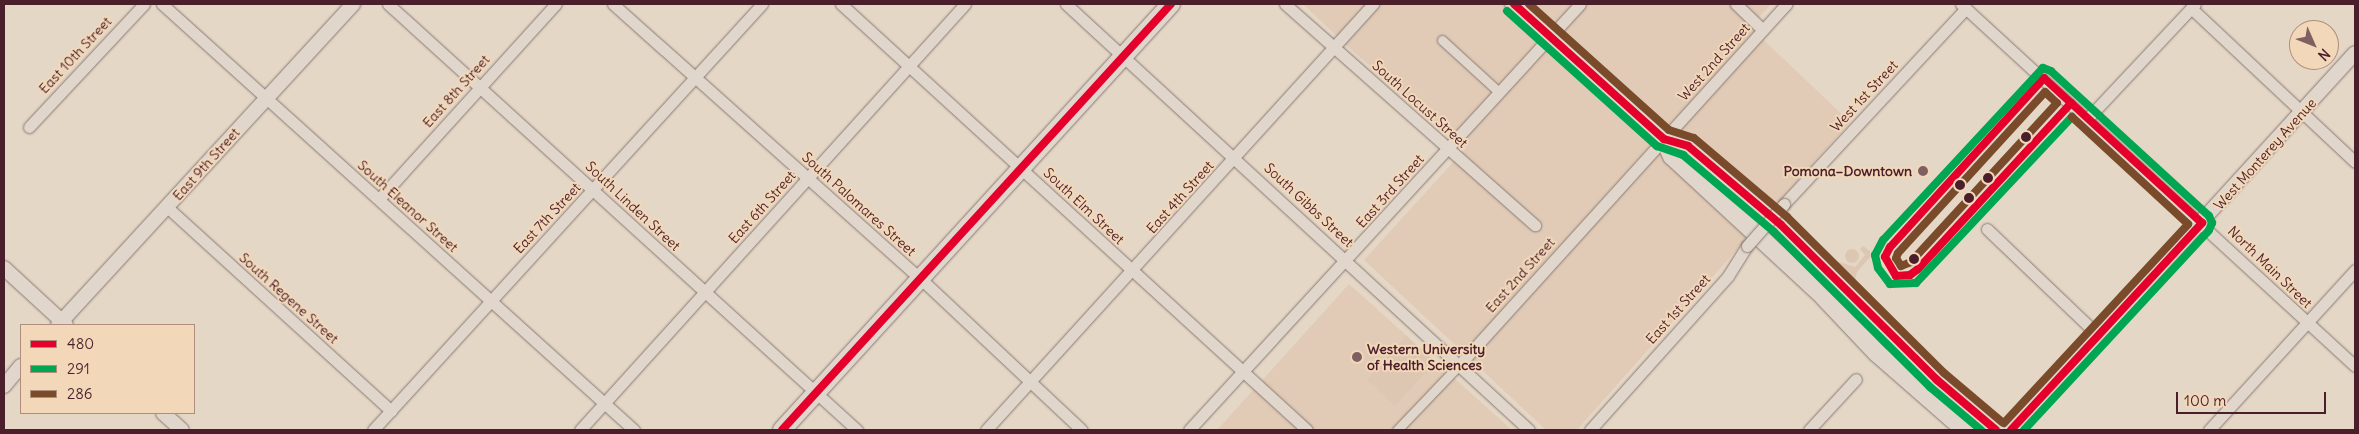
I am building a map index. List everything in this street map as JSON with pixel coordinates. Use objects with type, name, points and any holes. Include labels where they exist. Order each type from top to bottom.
[{"type":"main road","points":[[782,430],[922,280],[1171,4]]},
{"type":"main road","points":[[1514,4],[1664,139],[1672,156],[1824,296],[1877,353],[1965,430]]},
{"type":"main road","points":[[1664,139],[1688,146],[1760,208],[1829,269],[1937,380],[1996,430]]},
{"type":"street","name":"East 10th Street","points":[[29,127],[144,4]]},
{"type":"street","name":"South Eleanor Street","points":[[162,4],[265,99],[379,199],[490,302],[634,430]]},
{"type":"street","name":"East 9th Street","points":[[62,324],[353,4]]},
{"type":"street","name":"South Linden Street","points":[[388,4],[481,86],[857,430]]},
{"type":"street","name":"East 8th Street","points":[[379,199],[556,4]]},
{"type":"street","name":"South Palomares Street","points":[[612,4],[922,280],[1082,430]]},
{"type":"street","name":"East 7th Street","points":[[373,430],[762,4]]},
{"type":"street","name":"South Elm Street","points":[[840,4],[908,68],[1022,169],[1242,373],[1307,430]]},
{"type":"street","name":"East 6th Street","points":[[580,430],[966,4]]},
{"type":"street","name":"South Gibbs Street","points":[[1066,4],[1460,364],[1528,430]]},
{"type":"street","name":"South Locust Street","points":[[1285,4],[1534,225]]},
{"type":"street","name":"East 4th Street","points":[[986,430],[1236,158],[1333,46],[1373,4]]},
{"type":"street","name":"East 3rd Street","points":[[1189,430],[1580,4]]},
{"type":"street","points":[[1736,4],[1763,30]]},
{"type":"street","name":"West 2nd Street","points":[[1664,139],[1786,4]]},
{"type":"street","name":"North Main Street","points":[[1964,6],[2088,118],[2355,366]]},
{"type":"street","name":"West 1st Street","points":[[1784,204],[1964,6]]},
{"type":"street","points":[[2088,118],[2193,6],[2302,114],[2355,162]]},
{"type":"street","points":[[1442,40],[1499,92]]},
{"type":"street","name":"West Monterey Avenue","points":[[2011,430],[2302,114],[2355,53]]},
{"type":"street","name":"East 2nd Street","points":[[1398,430],[1664,139]]},
{"type":"street","name":"East 1st Street","points":[[1590,430],[1728,276],[1747,246],[1784,204]]},
{"type":"street","name":"South Regene Street","points":[[167,207],[391,411]]},
{"type":"street","points":[[1987,229],[2098,335]]},
{"type":"street","points":[[4,268],[62,324]]},
{"type":"street","points":[[2209,430],[2355,270]]},
{"type":"street","points":[[4,386],[20,367]]},
{"type":"street","points":[[1809,430],[1856,379]]},
{"type":"street","points":[[163,414],[175,428]]},
{"type":"shaded area","points":[[1303,4],[1771,4],[1750,27],[1850,122],[1577,430],[1546,430],[1364,260],[1466,148],[1348,47]]},
{"type":"shaded area","points":[[1863,246],[1870,251],[1870,257],[1857,272],[1855,280],[1836,261],[1855,267],[1865,255],[1860,249]]},
{"type":"shaded area","points":[[1852,249],[1857,251],[1859,256],[1857,261],[1852,263],[1847,261],[1845,256],[1847,251]]},
{"type":"shaded area","name":"Western University of Health Sciences","points":[[1349,284],[1512,430],[1217,430]]},
{"type":"shaded area","points":[[1406,336],[1435,362],[1395,406],[1367,380]]},
{"type":"transit line","name":"480","points":[[782,430],[1171,4]]},
{"type":"transit line","name":"480","points":[[1514,4],[1664,139],[1688,146],[1781,225],[1937,380],[1996,430]]},
{"type":"transit line","name":"286","points":[[1529,4],[1669,130],[1694,138],[1787,217],[1944,373],[2002,422]]},
{"type":"transit line","name":"291","points":[[1507,11],[1657,146],[1683,155],[1774,232],[1930,387],[1981,430]]},
{"type":"transit line","name":"291","points":[[2024,430],[2209,230],[2212,223],[2209,216],[2051,71],[2043,68],[1883,240],[1875,255],[1878,268],[1890,284],[1916,283],[2072,117]]},
{"type":"transit line","name":"480","points":[[2011,430],[2202,223],[2044,78],[1890,247],[1885,257],[1896,276],[1910,275],[1918,269],[2071,103]]},
{"type":"transit line","name":"286","points":[[2045,92],[2057,103],[1911,262],[1901,266],[1896,258],[1898,253],[2045,92]]},
{"type":"transit line","name":"286","points":[[2004,423],[2188,224],[2072,117]]},
{"type":"place","name":"Pomona–Downtown","points":[[1923,171]]},
{"type":"place","name":"Western University of Health Sciences","points":[[1357,357]]}]
